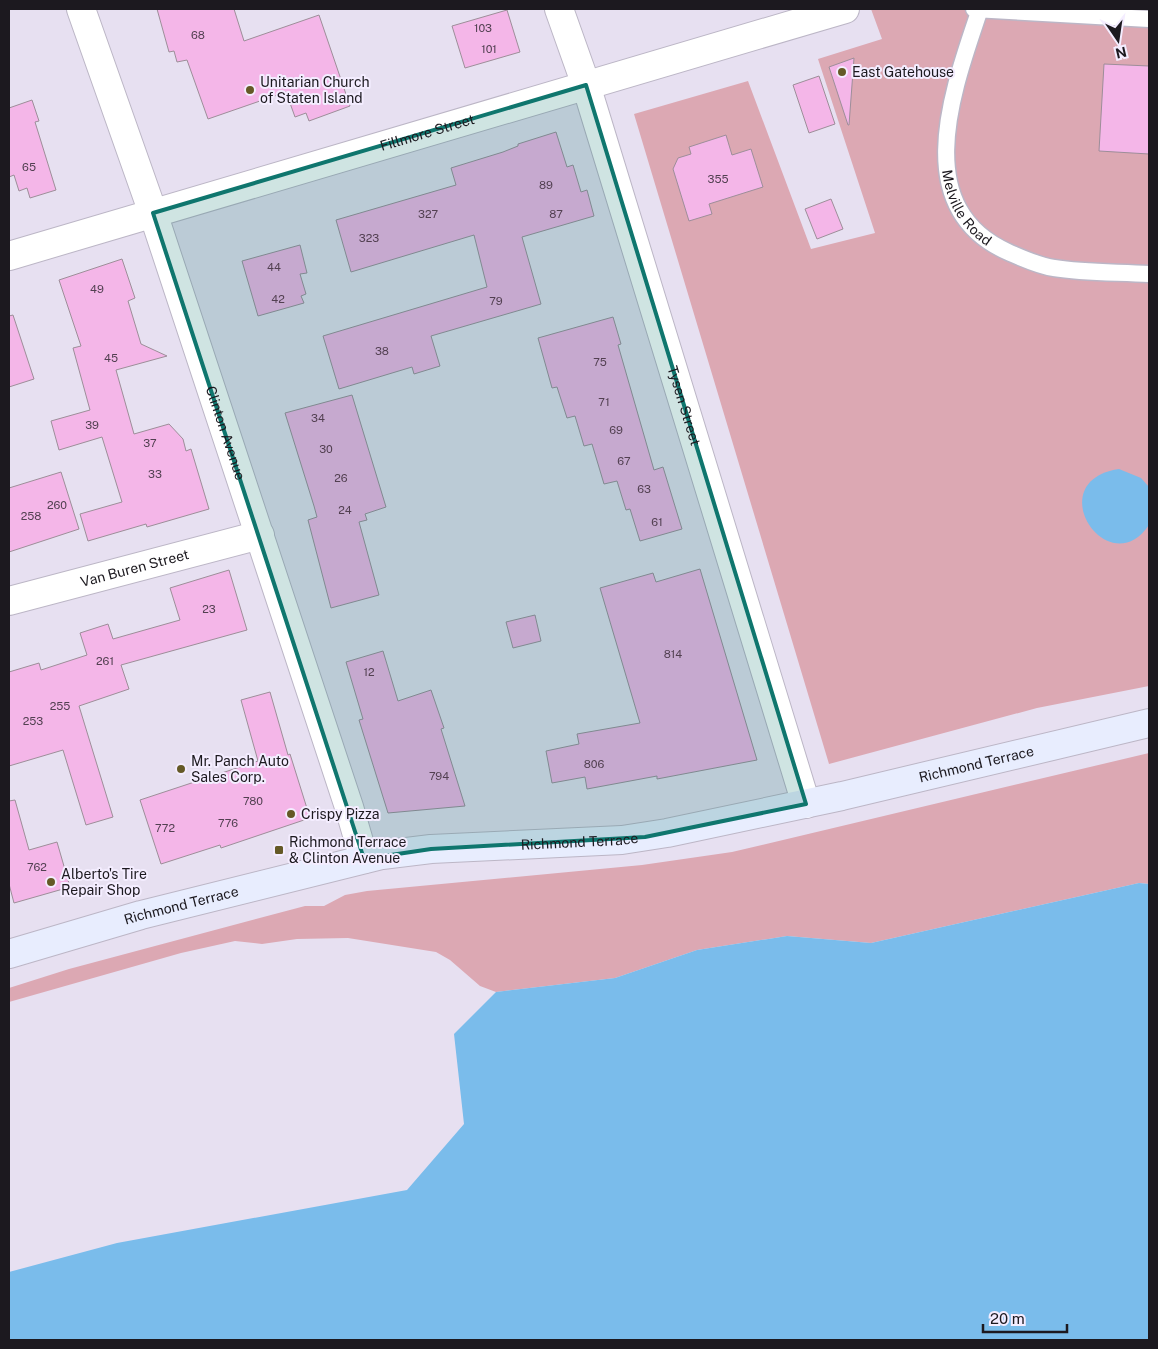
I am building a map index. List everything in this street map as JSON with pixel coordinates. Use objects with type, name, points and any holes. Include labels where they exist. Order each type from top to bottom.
[{"type":"main road","name":"Richmond Terrace","points":[[9,954],[141,915],[364,859],[422,850],[645,837],[806,804],[1149,723]]},
{"type":"street","name":"Clinton Avenue","points":[[81,9],[153,213],[346,798],[364,859]]},
{"type":"street","name":"Tysen Street","points":[[559,9],[586,85],[806,804]]},
{"type":"street","name":"Fillmore Street","points":[[9,256],[845,9]]},
{"type":"street","name":"Van Buren Street","points":[[9,601],[260,535]]},
{"type":"lane","points":[[974,9],[1149,19]]},
{"type":"lane","name":"Melville Road","points":[[980,9],[958,75],[946,139],[946,165],[949,187],[959,208],[982,236],[995,246],[1024,259],[1053,268],[1149,274]]},
{"type":"highlighted area","points":[[586,85],[806,804],[645,837],[431,849],[364,859],[153,213]]},
{"type":"shaded area","points":[[871,9],[1149,9],[1149,686],[1037,708],[829,764],[634,114],[748,81],[811,249],[875,233],[818,59],[882,39]]},
{"type":"shaded area","points":[[1149,753],[1149,884],[1139,883],[871,943],[787,936],[697,950],[615,978],[496,992],[480,986],[450,960],[436,952],[348,938],[297,939],[262,944],[235,941],[181,953],[9,1002],[9,988],[69,969],[305,906],[324,906],[345,895],[367,891],[642,865],[732,852]]},
{"type":"water","points":[[1119,469],[1141,478],[1149,487],[1149,525],[1133,540],[1116,543],[1100,537],[1089,524],[1083,508],[1084,491],[1096,477]]},
{"type":"water","points":[[1139,883],[1149,884],[1149,1340],[9,1340],[9,1272],[117,1243],[407,1190],[464,1124],[454,1034],[496,992],[615,978],[697,950],[787,936],[871,943]]},
{"type":"building","points":[[157,9],[234,9],[244,41],[319,15],[350,106],[309,121],[306,113],[295,117],[286,92],[208,119],[187,60],[177,62],[174,51],[169,52]]},
{"type":"building","points":[[507,10],[520,52],[465,68],[452,26]]},
{"type":"building","points":[[854,58],[849,125],[848,125],[829,67]]},
{"type":"building","points":[[1104,64],[1149,66],[1149,154],[1099,151]]},
{"type":"building","points":[[819,76],[835,124],[809,133],[793,85]]},
{"type":"building","points":[[32,100],[39,121],[35,122],[56,190],[30,198],[27,188],[19,191],[14,175],[9,177],[9,108]]},
{"type":"building","points":[[556,132],[567,167],[573,165],[581,192],[587,190],[594,216],[522,237],[541,304],[431,336],[440,366],[414,374],[412,367],[339,389],[323,336],[487,287],[474,235],[351,272],[336,220],[456,185],[451,168],[503,152],[518,146],[518,144]]},
{"type":"building","points":[[726,135],[732,155],[751,149],[763,187],[709,204],[712,214],[689,221],[673,169],[678,158],[691,154],[689,147]]},
{"type":"building","points":[[831,199],[843,229],[817,239],[805,209]]},
{"type":"building","points":[[300,245],[307,273],[300,274],[306,294],[301,296],[304,303],[258,316],[242,261]]},
{"type":"building","points":[[122,259],[135,298],[128,301],[141,344],[167,356],[116,370],[134,434],[169,424],[183,439],[186,451],[191,449],[209,509],[147,527],[146,524],[88,541],[80,514],[122,502],[102,437],[59,450],[51,421],[90,410],[73,348],[81,346],[59,280]]},
{"type":"building","points":[[13,315],[34,379],[9,387],[9,316]]},
{"type":"building","points":[[613,317],[621,344],[618,345],[654,470],[663,467],[682,529],[640,541],[630,509],[626,510],[617,481],[604,484],[592,444],[584,446],[575,416],[567,418],[557,387],[552,388],[538,338]]},
{"type":"building","points":[[352,395],[386,507],[365,514],[367,520],[359,522],[379,595],[331,608],[308,520],[317,517],[285,413]]},
{"type":"building","points":[[61,472],[79,529],[9,552],[9,488]]},
{"type":"building","points":[[700,569],[757,760],[657,779],[657,776],[587,789],[585,777],[552,783],[546,751],[579,744],[577,734],[640,723],[600,588],[653,573],[656,582]]},
{"type":"building","points":[[229,570],[247,630],[121,665],[129,689],[79,706],[113,817],[86,825],[63,750],[9,766],[9,672],[39,663],[41,670],[87,655],[80,633],[108,624],[113,639],[180,620],[170,588]]},
{"type":"building","points":[[535,615],[541,641],[513,648],[506,622]]},
{"type":"building","points":[[383,651],[398,701],[431,690],[444,728],[441,729],[465,806],[388,813],[359,720],[363,719],[346,662]]},
{"type":"building","points":[[270,692],[288,755],[290,754],[310,818],[221,848],[220,845],[161,864],[140,800],[258,761],[241,700]]},
{"type":"building","points":[[15,800],[29,850],[57,842],[70,887],[14,903],[9,884],[9,801]]},
{"type":"place","name":"East Gatehouse","points":[[842,72]]},
{"type":"place","name":"Unitarian Church of Staten Island","points":[[250,90]]},
{"type":"place","name":"Mr. Panch Auto Sales Corp.","points":[[181,769]]},
{"type":"place","name":"Crispy Pizza","points":[[291,814]]},
{"type":"place","name":"Richmond Terrace & Clinton Avenue","points":[[279,850]]},
{"type":"place","name":"Alberto's Tire Repair Shop","points":[[51,882]]}]
